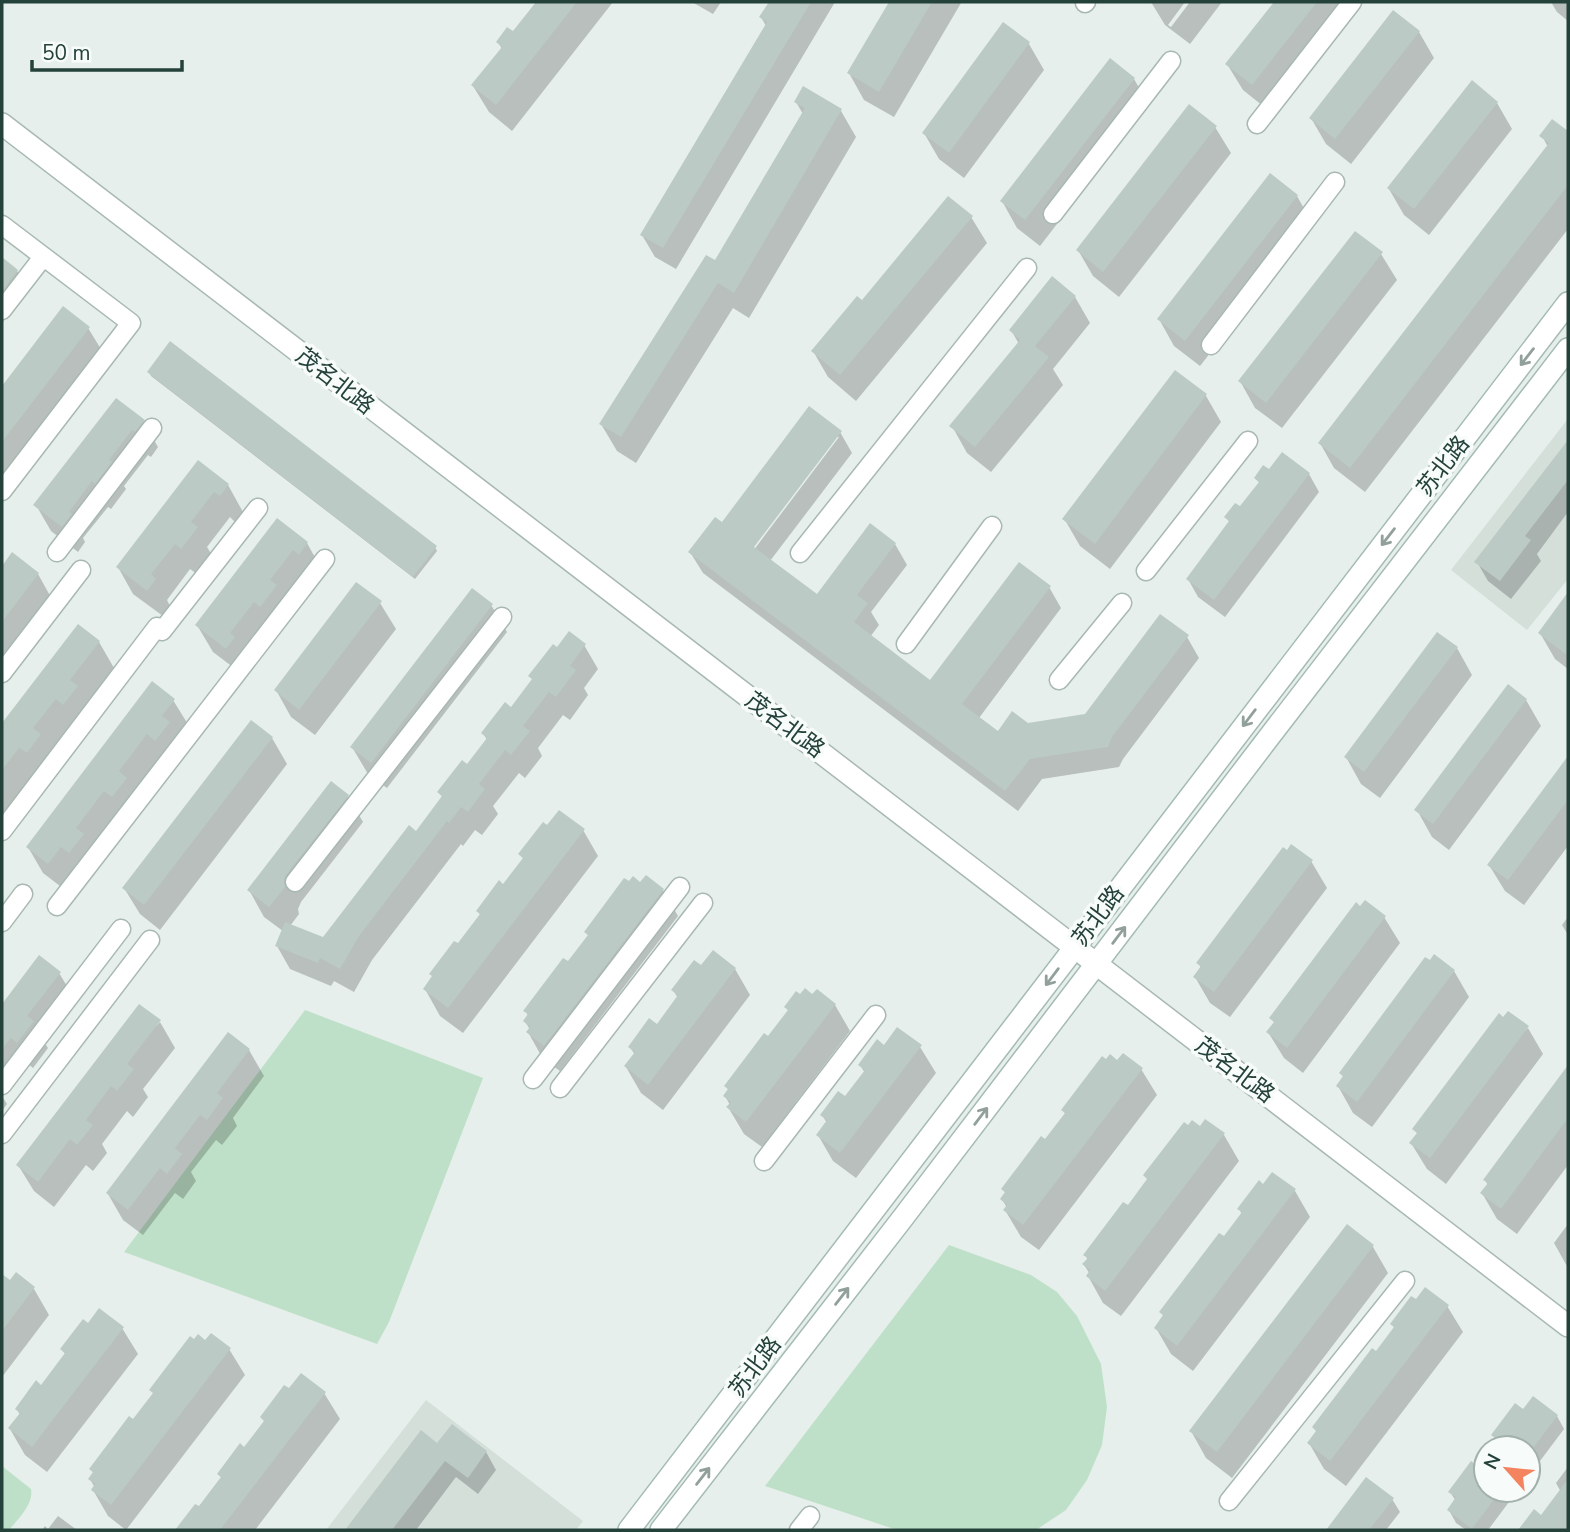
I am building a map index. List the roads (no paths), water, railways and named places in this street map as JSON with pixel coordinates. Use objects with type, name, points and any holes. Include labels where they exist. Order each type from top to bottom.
[{"type":"main road","name":"茂名北路","points":[[2,124],[1568,1326]]},
{"type":"main road","name":"苏北路","points":[[629,1530],[1568,303]]},
{"type":"main road","name":"苏北路","points":[[662,1530],[1568,349]]},
{"type":"street","points":[[1257,124],[1352,2]]},
{"type":"street","points":[[1053,214],[1171,61]]},
{"type":"street","points":[[1211,345],[1335,182]]},
{"type":"street","points":[[2,225],[131,323],[2,491]]},
{"type":"street","points":[[2,310],[43,257]]},
{"type":"street","points":[[800,553],[1027,268]]},
{"type":"street","points":[[57,552],[152,428]]},
{"type":"street","points":[[1146,571],[1248,441]]},
{"type":"street","points":[[2,831],[258,508]]},
{"type":"street","points":[[905,644],[992,526]]},
{"type":"street","points":[[58,906],[325,559]]},
{"type":"street","points":[[2,673],[80,570]]},
{"type":"street","points":[[1059,680],[1122,603]]},
{"type":"street","points":[[295,882],[502,617]]},
{"type":"street","points":[[533,1079],[680,887]]},
{"type":"street","points":[[2,922],[23,894]]},
{"type":"street","points":[[560,1088],[703,903]]},
{"type":"street","points":[[2,1084],[121,929]]},
{"type":"street","points":[[2,1134],[150,940]]},
{"type":"street","points":[[764,1161],[876,1015]]},
{"type":"street","points":[[1229,1501],[1405,1281]]}]
